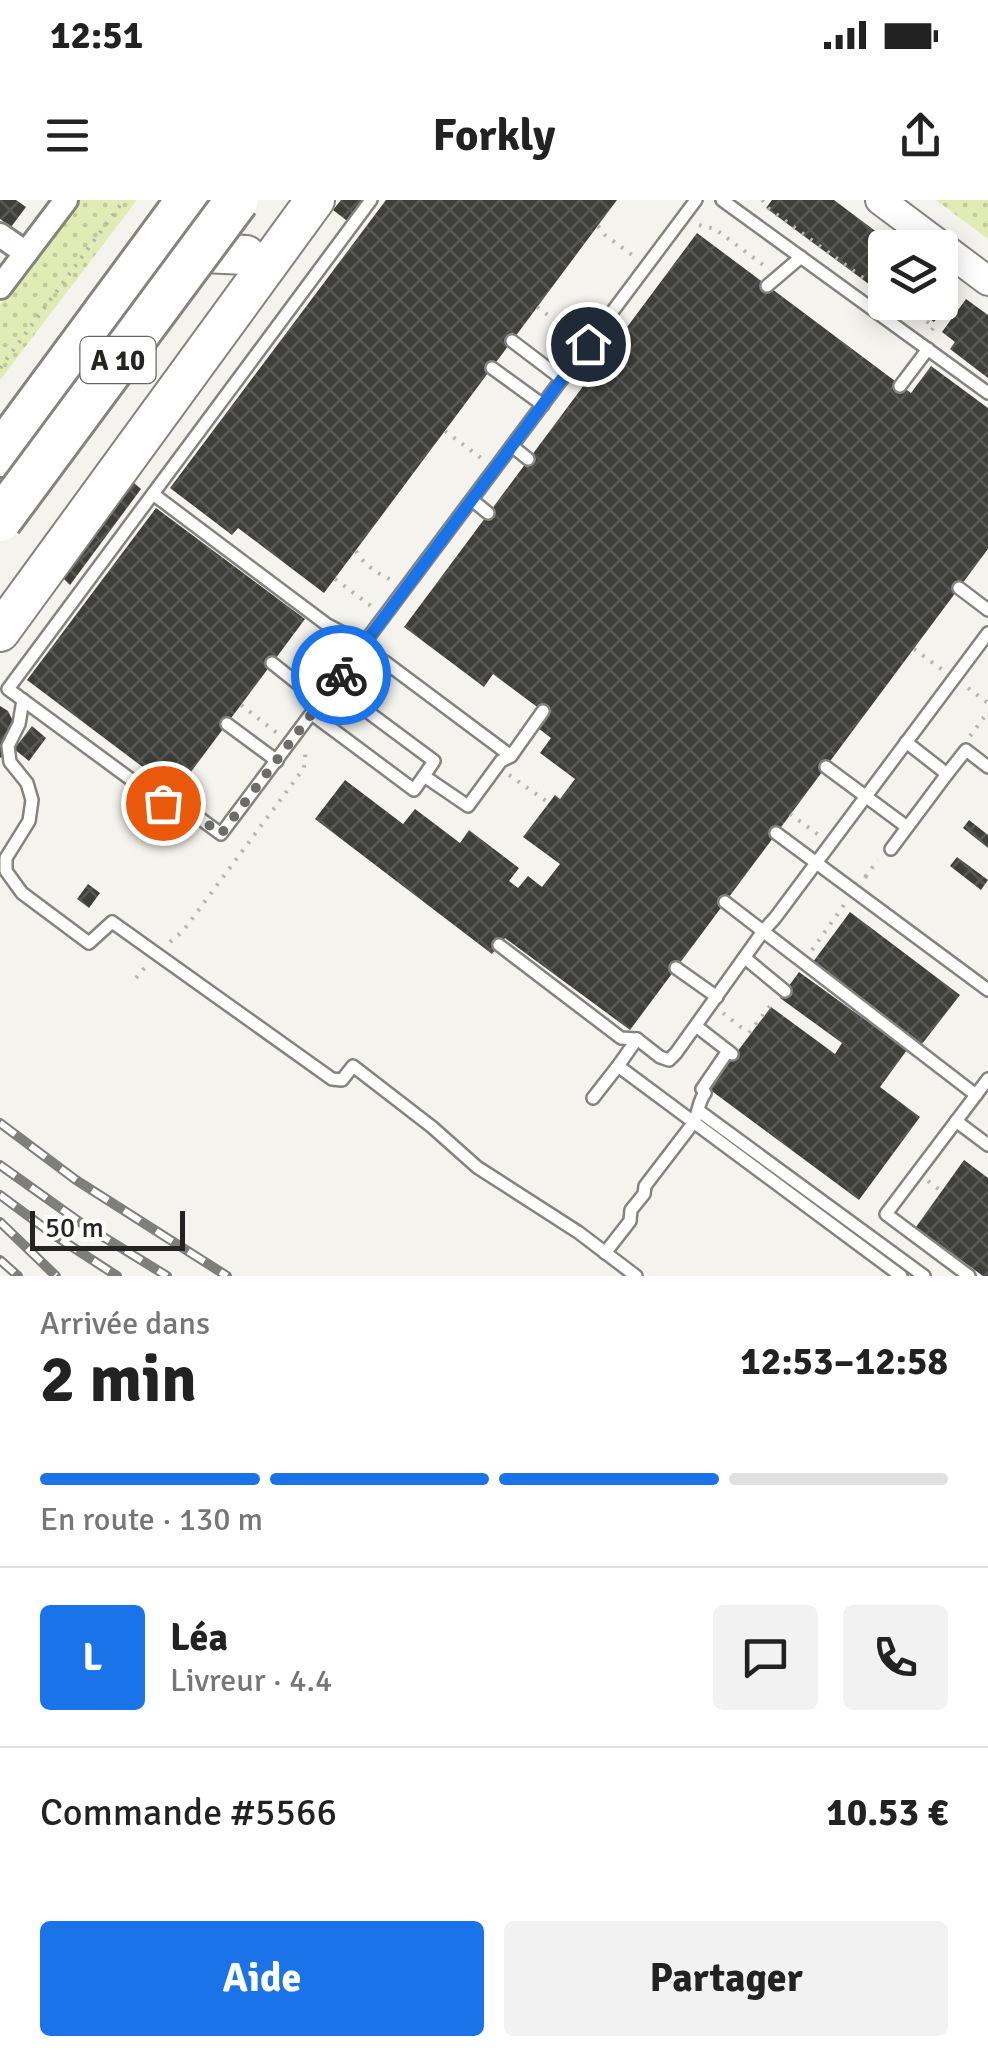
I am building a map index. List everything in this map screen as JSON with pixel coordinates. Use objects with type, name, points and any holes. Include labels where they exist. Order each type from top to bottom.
[{"type":"highway","name":"A 10","points":[[0,454],[188,200]]},
{"type":"highway","name":"A 10","points":[[0,520],[236,200]]},
{"type":"main road","points":[[0,632],[37,562],[287,200]]},
{"type":"main road","points":[[0,593],[37,562],[315,200]]},
{"type":"main road","points":[[166,258],[182,252],[246,255]]},
{"type":"street","points":[[880,200],[988,281]]},
{"type":"street","points":[[0,288],[58,203]]},
{"type":"street","points":[[0,235],[26,253]]},
{"type":"street","points":[[0,479],[166,258]]},
{"type":"lane","points":[[371,200],[8,689],[163,803],[179,803],[221,834],[692,205]]},
{"type":"lane","points":[[722,200],[988,393]]},
{"type":"lane","points":[[768,286],[796,253]]},
{"type":"lane","points":[[512,341],[562,379]]},
{"type":"lane","points":[[900,386],[928,349]]},
{"type":"lane","points":[[492,368],[543,405]]},
{"type":"lane","points":[[512,446],[528,459]]},
{"type":"lane","points":[[153,494],[510,757]]},
{"type":"lane","points":[[472,500],[488,513]]},
{"type":"lane","points":[[959,588],[988,610]]},
{"type":"lane","points":[[499,945],[621,1038],[637,1039],[669,1060],[988,632]]},
{"type":"lane","points":[[272,663],[321,702]]},
{"type":"lane","points":[[312,714],[414,790],[434,761],[333,686]]},
{"type":"lane","points":[[23,700],[19,724],[8,746],[10,762],[27,783],[32,800],[29,821],[6,858],[3,873],[22,893],[88,942],[112,922],[332,1079],[342,1080],[353,1066],[432,1126],[477,1167],[578,1232],[636,1276]]},
{"type":"lane","points":[[424,776],[468,806],[543,711]]},
{"type":"lane","points":[[227,724],[277,761]]},
{"type":"lane","points":[[906,742],[946,773]]},
{"type":"lane","points":[[892,849],[966,750],[988,768]]},
{"type":"lane","points":[[826,766],[906,826]]},
{"type":"lane","points":[[776,833],[988,990]]},
{"type":"lane","points":[[725,902],[976,1095]]},
{"type":"lane","points":[[745,958],[784,990]]},
{"type":"lane","points":[[676,968],[717,997]]},
{"type":"lane","points":[[606,1254],[630,1221],[631,1210],[644,1194],[645,1186],[696,1117],[705,1092],[702,1088],[731,1053],[696,1026]]},
{"type":"lane","points":[[593,1098],[637,1039]]},
{"type":"lane","points":[[618,1066],[924,1276]]},
{"type":"lane","points":[[969,1276],[886,1214],[988,1079]]},
{"type":"lane","points":[[696,1117],[900,1276]]},
{"type":"lane","points":[[956,1121],[988,1145]]},
{"type":"path","points":[[0,368],[124,200]]},
{"type":"path","points":[[762,200],[868,281]]},
{"type":"path","points":[[692,205],[688,216],[700,227],[715,229],[764,267],[796,253],[808,237]]},
{"type":"path","points":[[598,226],[604,235],[648,264]]},
{"type":"path","points":[[537,308],[588,344]]},
{"type":"path","points":[[445,431],[497,466]]},
{"type":"path","points":[[356,551],[362,562],[405,589]]},
{"type":"path","points":[[335,578],[385,616]]},
{"type":"path","points":[[241,706],[305,750]]},
{"type":"path","points":[[946,773],[988,712]]},
{"type":"path","points":[[510,757],[506,772],[549,802]]},
{"type":"path","points":[[804,961],[906,826]]},
{"type":"path","points":[[749,1033],[784,990]]},
{"type":"green space","points":[[77,200],[137,200],[0,380],[0,305]]},
{"type":"green space","points":[[936,200],[988,200],[988,239]]},
{"type":"building","points":[[0,200],[16,200],[26,207],[11,227],[0,219]]},
{"type":"building","points":[[341,200],[366,200],[350,223],[333,210]]},
{"type":"building","points":[[386,200],[617,200],[324,593],[238,528],[232,535],[170,488]]},
{"type":"building","points":[[772,200],[834,200],[874,230],[868,230],[868,283],[766,208]]},
{"type":"building","points":[[697,233],[911,393],[931,366],[988,408],[988,549],[630,1030],[505,938],[492,954],[315,819],[345,780],[403,824],[415,809],[460,843],[469,830],[519,868],[509,881],[518,888],[528,876],[542,887],[560,864],[523,837],[555,795],[560,799],[575,779],[540,753],[551,738],[538,728],[548,715],[493,674],[484,687],[404,627]]},
{"type":"building","points":[[966,299],[988,315],[988,378],[950,349],[955,342],[942,332],[951,320],[958,320],[958,310]]},
{"type":"building","points":[[133,482],[141,489],[70,585],[62,577]]},
{"type":"building","points":[[156,508],[305,619],[176,792],[27,680]]},
{"type":"building","points":[[0,706],[8,711],[16,727],[8,752],[0,758]]},
{"type":"building","points":[[32,726],[46,738],[29,761],[14,749]]},
{"type":"building","points":[[969,820],[988,835],[988,848],[963,828]]},
{"type":"building","points":[[957,857],[988,880],[981,890],[950,866]]},
{"type":"building","points":[[88,884],[100,893],[89,908],[77,899]]},
{"type":"building","points":[[850,912],[960,995],[922,1044],[813,962]]},
{"type":"building","points":[[799,972],[907,1050],[880,1087],[920,1117],[859,1200],[709,1089],[771,1007],[835,1054],[842,1043],[780,998]]},
{"type":"building","points":[[964,1160],[988,1178],[988,1276],[916,1227]]},
{"type":"railway","points":[[0,1123],[76,1180],[227,1276]]},
{"type":"railway","points":[[0,1165],[84,1225],[167,1276]]},
{"type":"railway","points":[[0,1195],[117,1276]]},
{"type":"railway","points":[[0,1222],[56,1276]]},
{"type":"railway","points":[[0,1260],[18,1276]]},
{"type":"way so far","points":[[163,803],[179,803],[221,834],[341,675]]},
{"type":"route","points":[[341,675],[588,344]]}]
